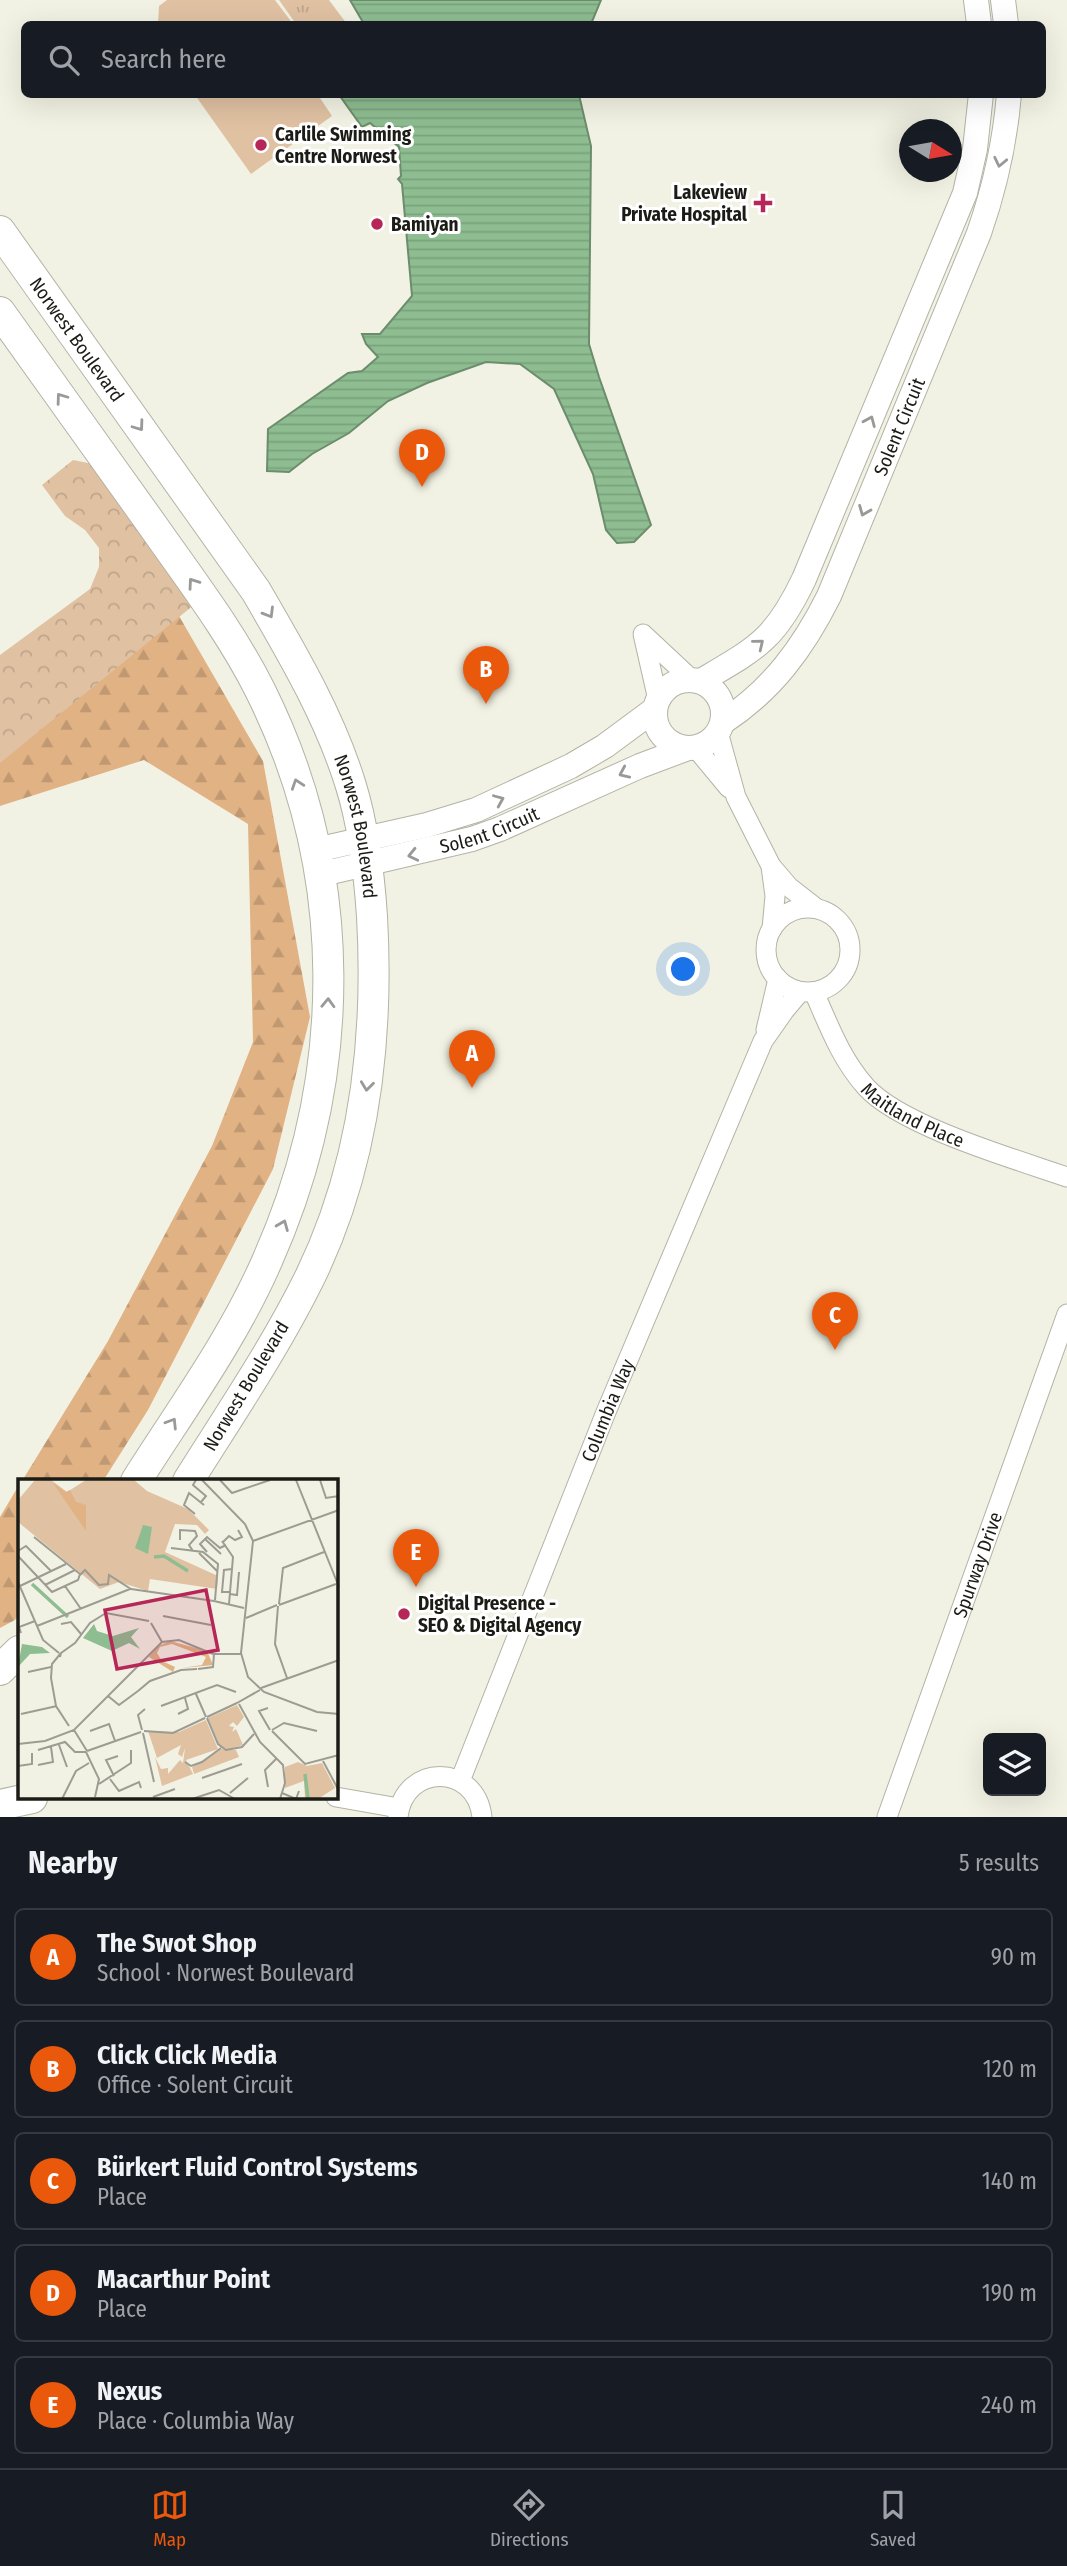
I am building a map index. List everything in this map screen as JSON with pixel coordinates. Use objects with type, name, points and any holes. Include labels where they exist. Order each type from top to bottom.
[{"type":"main road","name":"Norwest Boulevard","points":[[0,231],[256,591],[293,654],[339,750],[352,787],[366,852],[375,997],[365,1101],[354,1155],[335,1218],[310,1276],[268,1353],[189,1479]]},
{"type":"main road","points":[[0,312],[196,587],[243,658],[281,738],[300,791],[319,862],[329,978],[327,1040],[321,1086],[298,1186],[265,1266],[228,1335],[137,1479]]},
{"type":"main road","points":[[0,1670],[18,1652]]},
{"type":"main road","points":[[0,1685],[18,1686]]},
{"type":"street","points":[[976,0],[979,21]]},
{"type":"street","points":[[1003,0],[1006,21]]},
{"type":"street","name":"Solent Circuit","points":[[696,680],[764,641],[788,612],[965,193],[975,149],[981,98]]},
{"type":"street","name":"Solent Circuit","points":[[720,727],[759,695],[788,664],[803,644],[829,596],[979,233],[997,178],[1009,98]]},
{"type":"street","points":[[720,727],[711,740],[692,747],[677,746],[660,731],[643,634],[696,680],[712,688],[720,698],[723,709],[720,727],[736,797],[771,866],[789,887],[816,908],[838,919],[850,941],[851,953],[847,967],[839,979],[828,988],[807,992],[788,987],[770,968],[766,955],[775,897],[771,866]]},
{"type":"street","points":[[657,704],[666,689],[678,681],[696,680]]},
{"type":"street","name":"Solent Circuit","points":[[366,852],[426,825],[475,810],[571,766],[605,746],[657,704]]},
{"type":"street","points":[[692,747],[736,797]]},
{"type":"street","name":"Solent Circuit","points":[[319,862],[366,852],[443,848],[500,829],[640,765],[692,747]]},
{"type":"street","points":[[772,929],[790,912],[816,908]]},
{"type":"street","name":"Columbia Way","points":[[460,1781],[606,1412],[763,1041],[778,979]]},
{"type":"street","name":"Columbia Way","points":[[763,1041],[784,1011],[807,992]]},
{"type":"street","name":"Maitland Place","points":[[807,992],[852,1070],[868,1089],[894,1110],[956,1137],[1067,1177]]},
{"type":"street","name":"Spurway Drive","points":[[887,1817],[1067,1314]]},
{"type":"street","points":[[338,1798],[399,1813],[411,1788],[423,1780],[446,1776],[460,1781],[478,1800],[482,1817]]},
{"type":"green space","points":[[167,0],[275,0],[291,21],[158,21],[159,6]]},
{"type":"green space","points":[[279,0],[329,0],[345,21],[294,21]]},
{"type":"green space","name":"Carlile Swimming Centre Norwest","points":[[197,98],[320,98],[332,116],[251,174]]},
{"type":"green space","points":[[73,460],[93,464],[195,604],[0,763],[0,655],[90,589],[99,567],[99,548],[85,530],[65,516],[42,485]]},
{"type":"green space","points":[[135,540],[263,761],[310,1017],[273,1169],[148,1410],[104,1479],[23,1479],[108,1341],[212,1146],[253,1042],[248,824],[144,760],[0,806],[0,709]]},
{"type":"green space","points":[[18,1487],[18,1615],[15,1620],[0,1628],[0,1517]]},
{"type":"shaded area","points":[[350,0],[601,0],[592,21],[362,21]]},
{"type":"shaded area","points":[[341,98],[580,98],[591,146],[589,344],[651,525],[634,542],[617,543],[606,530],[593,474],[554,389],[520,364],[486,362],[427,383],[388,401],[349,433],[312,454],[289,472],[267,471],[268,429],[348,373],[362,371],[378,357],[366,344],[362,334],[380,334],[412,296],[402,184],[398,179],[401,176],[399,147],[370,123],[362,127]]},
{"type":"place","name":"Carlile Swimming Centre Norwest","points":[[261,145]]},
{"type":"place","name":"Lakeview Private Hospital","points":[[763,203]]},
{"type":"place","name":"Bamiyan","points":[[377,224]]},
{"type":"place","name":"Macarthur Point","points":[[422,487]]},
{"type":"place","name":"Click Click Media","points":[[486,704]]},
{"type":"place","name":"The Swot Shop","points":[[472,1088]]},
{"type":"place","name":"Bürkert Fluid Control Systems","points":[[835,1350]]},
{"type":"place","name":"Nexus","points":[[416,1587]]},
{"type":"place","name":"Digital Presence - SEO & Digital Agency","points":[[404,1614]]}]
